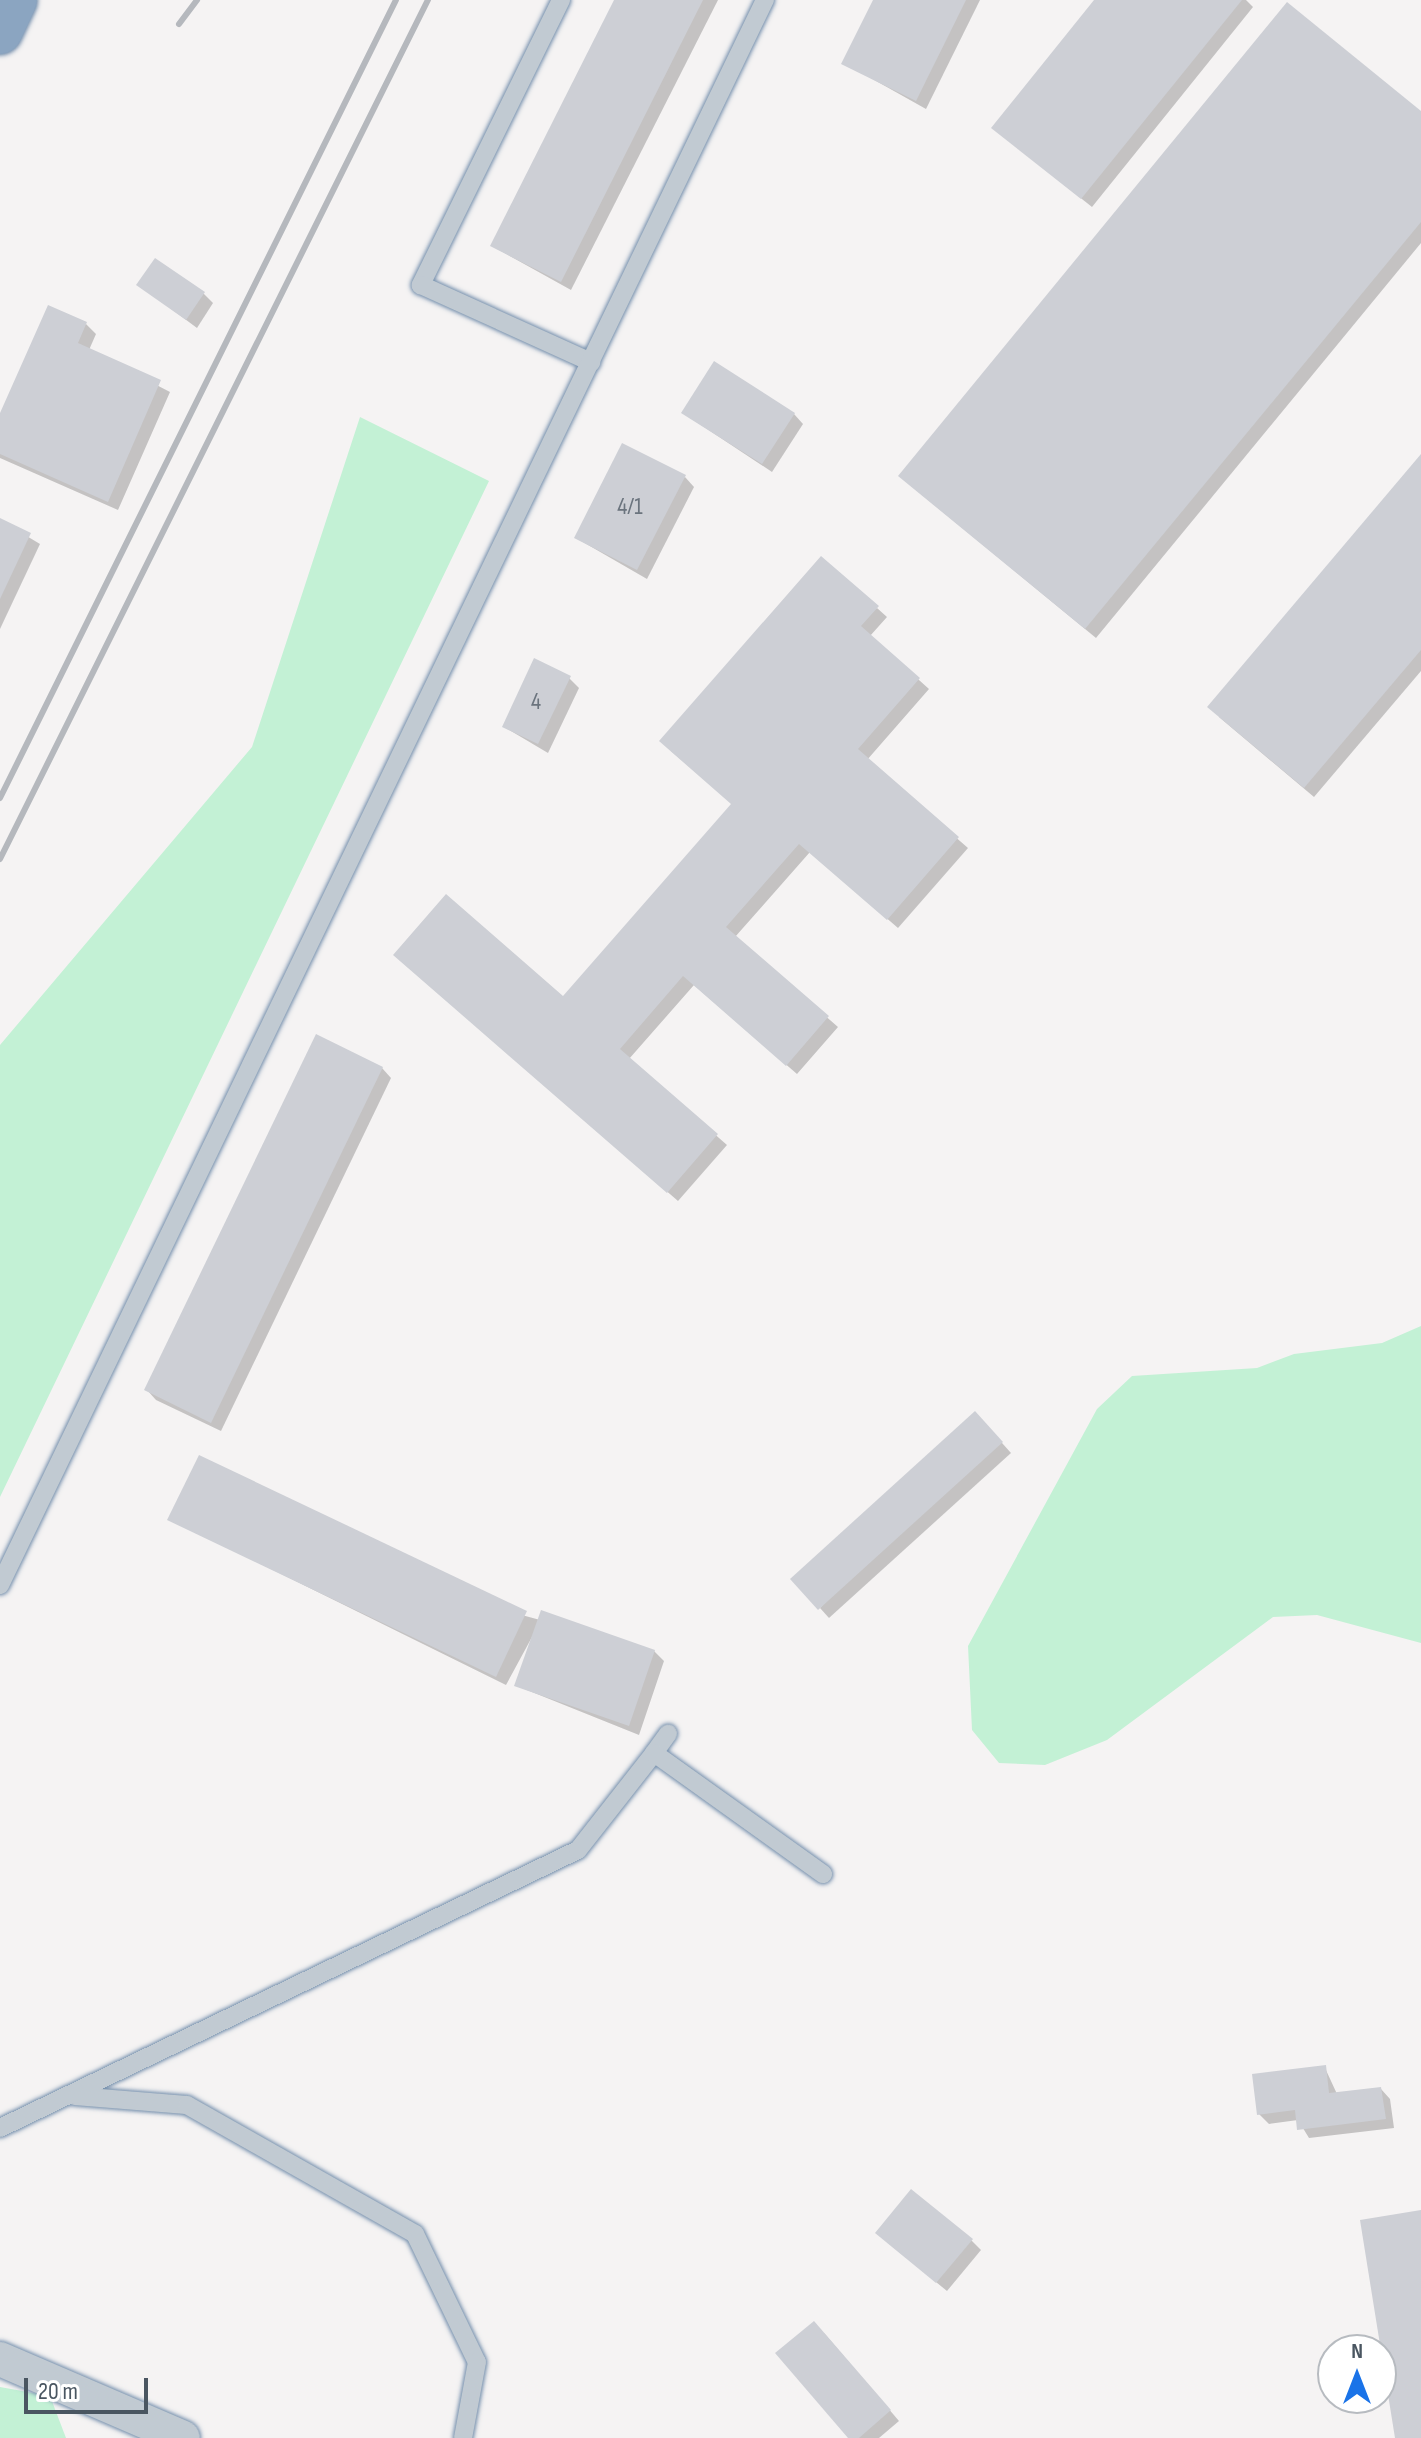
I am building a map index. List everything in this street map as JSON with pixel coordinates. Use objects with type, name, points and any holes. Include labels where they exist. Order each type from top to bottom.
[{"type":"highway","points":[[0,32],[15,0]]},
{"type":"street","points":[[0,2359],[183,2438]]},
{"type":"lane","points":[[561,0],[421,285],[591,362]]},
{"type":"lane","points":[[0,1585],[765,0]]},
{"type":"lane","points":[[0,2128],[578,1850],[668,1734]]},
{"type":"lane","points":[[654,1753],[823,1874]]},
{"type":"lane","points":[[72,2096],[187,2105],[415,2234],[477,2362],[463,2438]]},
{"type":"green space","points":[[360,417],[489,481],[0,1497],[0,1045],[252,747]]},
{"type":"green space","points":[[1421,1326],[1421,1643],[1317,1615],[1273,1617],[1107,1740],[1045,1765],[999,1763],[972,1730],[968,1646],[1097,1409],[1132,1376],[1257,1368],[1294,1354],[1382,1343]]},
{"type":"green space","points":[[0,2387],[50,2396],[66,2438],[0,2438]]},
{"type":"building","points":[[614,0],[703,0],[561,282],[490,246]]},
{"type":"building","points":[[873,0],[966,0],[916,101],[841,64]]},
{"type":"building","points":[[1094,0],[1242,0],[1081,199],[991,128]]},
{"type":"building","points":[[1287,2],[1421,111],[1421,222],[1085,629],[898,476]]},
{"type":"building","points":[[155,258],[205,292],[186,320],[136,285]]},
{"type":"building","points":[[48,305],[87,322],[78,343],[161,380],[108,502],[0,454],[0,413]]},
{"type":"building","points":[[714,361],[795,413],[762,464],[681,413]]},
{"type":"building","points":[[622,443],[686,475],[637,570],[574,538]]},
{"type":"building","points":[[1421,454],[1421,650],[1304,788],[1207,707]]},
{"type":"building","points":[[0,518],[31,533],[0,599]]},
{"type":"building","points":[[821,556],[879,606],[861,626],[920,678],[858,749],[959,837],[887,920],[799,844],[726,927],[829,1016],[786,1066],[683,976],[620,1049],[718,1134],[667,1193],[393,955],[446,894],[563,996],[731,804],[659,741]]},
{"type":"building","points":[[534,658],[571,676],[538,744],[502,727]]},
{"type":"building","points":[[316,1034],[383,1067],[211,1423],[144,1390]]},
{"type":"building","points":[[975,1411],[1003,1442],[818,1610],[790,1579]]},
{"type":"building","points":[[199,1455],[527,1611],[496,1677],[167,1520]]},
{"type":"building","points":[[541,1610],[655,1650],[629,1726],[514,1686]]},
{"type":"building","points":[[1326,2065],[1329,2093],[1381,2087],[1386,2119],[1297,2130],[1295,2110],[1257,2115],[1252,2074]]},
{"type":"building","points":[[911,2189],[973,2239],[936,2283],[875,2233]]},
{"type":"building","points":[[1421,2210],[1421,2438],[1395,2438],[1391,2414],[1397,2414],[1397,2334],[1378,2334],[1360,2220]]},
{"type":"building","points":[[814,2321],[891,2410],[859,2438],[848,2438],[775,2353]]},
{"type":"railway","points":[[179,24],[197,0]]},
{"type":"railway","points":[[0,798],[396,0]]},
{"type":"railway","points":[[0,859],[428,0]]}]
